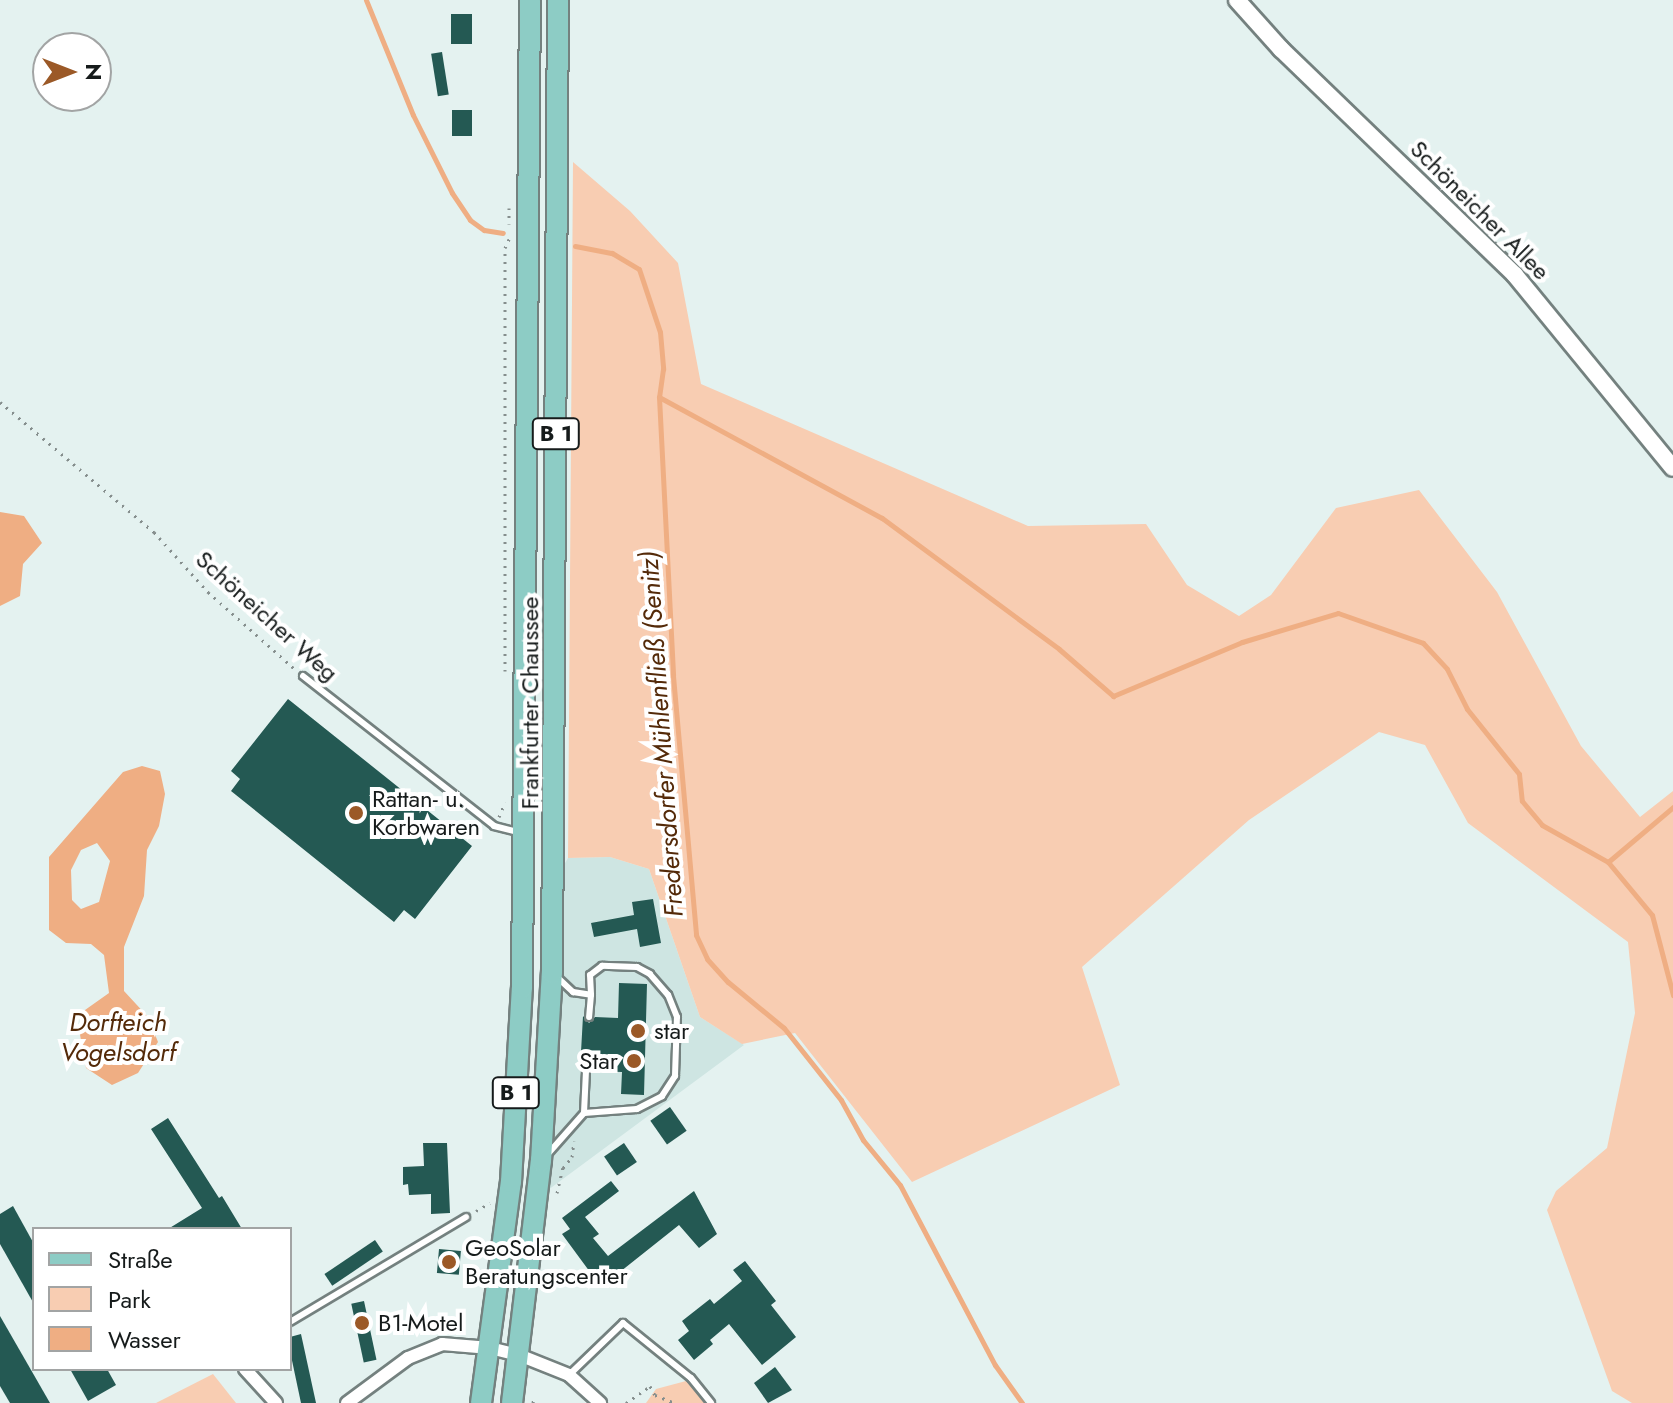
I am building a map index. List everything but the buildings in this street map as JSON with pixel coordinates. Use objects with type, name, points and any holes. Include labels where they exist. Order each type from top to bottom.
[{"type":"main road","name":"Frankfurter Chaussee","points":[[481,1403],[511,1182],[522,988],[530,0]]},
{"type":"main road","name":"Frankfurter Chaussee","points":[[512,1403],[541,1161],[552,973],[558,0]]},
{"type":"street","name":"Schöneicher Allee","points":[[1237,0],[1281,49],[1515,275],[1673,468]]},
{"type":"street","points":[[347,1403],[418,1353],[442,1344],[490,1348],[519,1355],[569,1375],[600,1403]]},
{"type":"street","points":[[247,1371],[276,1403]]},
{"type":"lane","name":"Schöneicher Weg","points":[[303,676],[494,826],[525,833]]},
{"type":"lane","points":[[584,1113],[637,1109],[662,1096],[675,1076],[677,1017],[668,995],[650,974],[637,967],[602,966],[590,975],[589,1017]]},
{"type":"lane","points":[[552,973],[573,992],[591,995]]},
{"type":"lane","points":[[541,1161],[584,1113],[586,1071]]},
{"type":"lane","points":[[292,1321],[466,1217]]},
{"type":"lane","points":[[569,1375],[623,1323],[691,1378],[711,1403]]},
{"type":"path","points":[[506,680],[504,373],[509,205]]},
{"type":"path","name":"Schöneicher Weg","points":[[0,402],[154,532],[208,592],[303,676]]},
{"type":"path","points":[[494,826],[505,799]]},
{"type":"path","points":[[557,1193],[563,1168],[572,1157],[574,1125]]},
{"type":"path","points":[[466,1217],[495,1202]]},
{"type":"path","points":[[626,1403],[650,1386],[655,1395],[675,1403]]},
{"type":"path","points":[[533,1403],[534,1396]]},
{"type":"shaded area","name":"star","points":[[610,857],[649,869],[700,1017],[744,1045],[548,1190],[561,870],[568,858]]},
{"type":"green space","points":[[573,162],[630,211],[678,263],[701,384],[1028,526],[1146,524],[1187,585],[1239,616],[1271,595],[1336,508],[1419,490],[1497,592],[1581,746],[1640,817],[1673,791],[1673,1403],[1632,1403],[1612,1391],[1547,1210],[1556,1191],[1607,1148],[1635,1013],[1628,942],[1468,823],[1425,745],[1379,732],[1249,820],[1082,967],[1120,1085],[912,1182],[795,1033],[742,1044],[700,1017],[649,869],[610,857],[568,858]]},
{"type":"green space","points":[[213,1374],[236,1403],[156,1403]]},
{"type":"green space","points":[[686,1381],[708,1403],[646,1403],[656,1389]]},
{"type":"water","points":[[0,512],[24,516],[42,543],[23,564],[20,596],[0,606]]},
{"type":"water","name":"Dorfteich Vogelsdorf","points":[[142,766],[160,771],[165,794],[159,826],[147,850],[144,896],[124,947],[124,991],[148,1017],[158,1042],[138,1073],[112,1085],[86,1068],[79,1029],[85,1010],[109,993],[104,955],[91,944],[66,943],[49,930],[49,857],[123,772]],"holes":[[[97,843],[110,861],[99,902],[81,909],[72,900],[71,870],[81,850]]]},
{"type":"waterway","name":"Fredersdorfer Mühlenfließ (Senitz)","points":[[366,0],[413,115],[452,193],[470,220],[484,230],[503,233]]},
{"type":"waterway","name":"Fredersdorfer Mühlenfließ (Senitz)","points":[[575,246],[612,253],[639,269],[660,332],[663,369],[659,397],[673,676],[696,935],[707,959],[728,982],[784,1028],[841,1100],[863,1140],[900,1185],[995,1365],[1022,1403]]},
{"type":"waterway","points":[[659,397],[882,518],[1059,649],[1113,696],[1242,642],[1338,613],[1423,643],[1447,669],[1467,709],[1519,774],[1522,801],[1542,825],[1608,862],[1652,915],[1673,995]]},
{"type":"waterway","points":[[1608,862],[1673,807]]},
{"type":"place","name":"Rattan- u. Korbwaren","points":[[356,813]]},
{"type":"place","name":"star","points":[[638,1031]]},
{"type":"place","name":"Star","points":[[634,1061]]},
{"type":"place","name":"GeoSolar Beratungscenter","points":[[449,1262]]},
{"type":"place","name":"B1-Motel","points":[[362,1323]]}]
